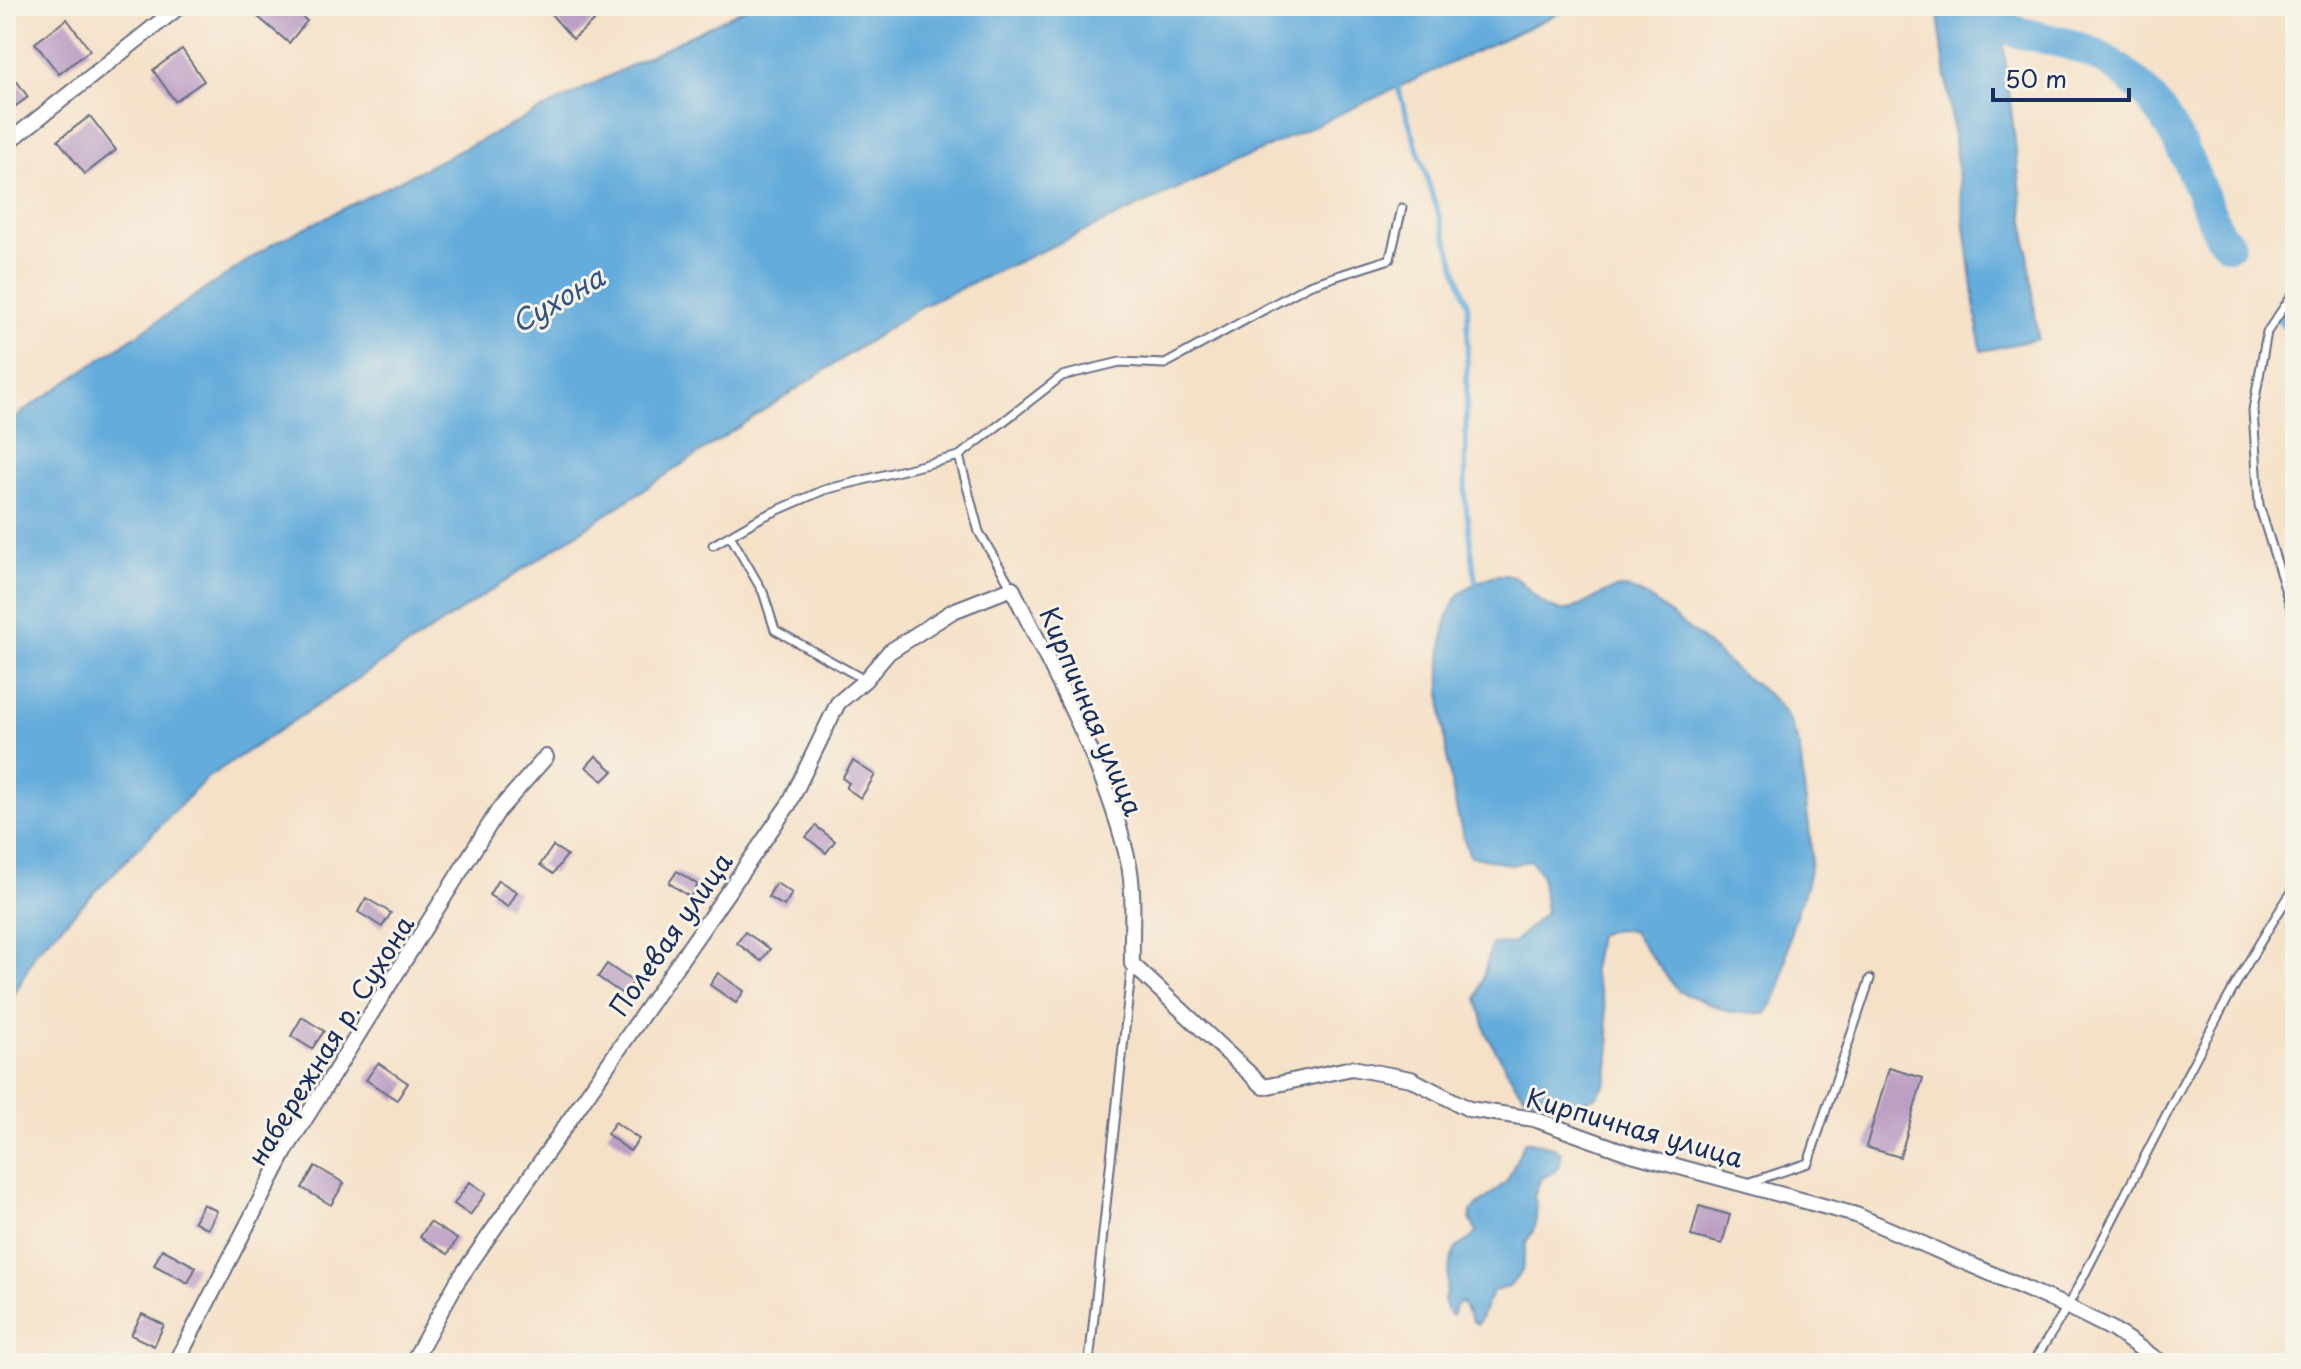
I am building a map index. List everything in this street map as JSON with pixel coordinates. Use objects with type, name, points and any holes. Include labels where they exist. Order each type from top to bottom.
[{"type":"street","points":[[6,144],[175,9]]},
{"type":"street","name":"Полевая улица","points":[[412,1363],[457,1282],[789,804],[838,703],[865,680],[889,652],[953,611],[1012,588]]},
{"type":"street","name":"Кирпичная улица","points":[[1012,588],[1079,726],[1112,806],[1129,869],[1132,964],[1264,1087],[1352,1068],[1411,1079],[1469,1109],[1534,1119],[1628,1153],[1856,1215],[2068,1307],[2112,1329],[2162,1363]]},
{"type":"street","name":"набережная р. Сухона","points":[[176,1363],[287,1148],[498,811],[546,757]]},
{"type":"lane","points":[[713,545],[762,517],[824,490],[959,456],[1062,376],[1120,362],[1165,364],[1309,285],[1390,259],[1402,208]]},
{"type":"lane","points":[[2295,291],[2267,332],[2253,410],[2259,505],[2295,621]]},
{"type":"lane","points":[[959,456],[979,532],[1012,588]]},
{"type":"lane","points":[[731,537],[763,592],[775,630],[865,680]]},
{"type":"lane","points":[[2032,1363],[2068,1307],[2174,1102],[2295,887]]},
{"type":"lane","points":[[1089,1363],[1132,964]]},
{"type":"lane","points":[[1746,1184],[1808,1163],[1870,979]]},
{"type":"water","name":"Сухона","points":[[750,6],[1575,6],[922,306],[207,778],[36,952],[6,1011],[6,428],[22,412],[274,243]]},
{"type":"water","points":[[1937,6],[1999,6],[2038,339],[1981,351]]},
{"type":"water","points":[[1495,575],[1513,576],[1556,609],[1574,608],[1619,588],[1644,595],[1777,703],[1793,729],[1801,761],[1810,864],[1804,894],[1792,925],[1783,978],[1765,1014],[1729,1012],[1678,991],[1632,931],[1614,929],[1598,935],[1592,970],[1604,1004],[1610,1042],[1607,1081],[1597,1096],[1563,1108],[1527,1098],[1515,1084],[1487,1035],[1477,999],[1492,944],[1513,943],[1546,912],[1541,874],[1530,860],[1512,865],[1470,856],[1454,799],[1448,761],[1441,679],[1443,642],[1449,612],[1465,589]]},
{"type":"water","points":[[1525,1141],[1553,1147],[1561,1153],[1561,1159],[1555,1170],[1540,1180],[1534,1197],[1537,1207],[1535,1227],[1526,1243],[1522,1271],[1509,1287],[1493,1291],[1478,1324],[1473,1322],[1462,1302],[1457,1304],[1452,1315],[1449,1314],[1444,1301],[1451,1258],[1456,1249],[1477,1232],[1470,1219],[1471,1211],[1507,1181]]},
{"type":"building","points":[[245,6],[288,6],[307,21],[289,43]]},
{"type":"building","points":[[558,6],[611,6],[573,39],[550,13]]},
{"type":"building","points":[[67,19],[90,50],[59,74],[35,43]]},
{"type":"building","points":[[182,49],[204,81],[175,101],[153,70]]},
{"type":"building","points":[[6,66],[28,97],[6,113]]},
{"type":"building","points":[[90,116],[116,150],[85,174],[58,140]]},
{"type":"building","points":[[596,756],[613,771],[603,781],[586,767]]},
{"type":"building","points":[[853,761],[875,775],[861,798],[846,788],[849,783],[842,778]]},
{"type":"building","points":[[816,826],[835,841],[826,853],[806,837]]},
{"type":"building","points":[[553,846],[567,855],[553,874],[540,865]]},
{"type":"building","points":[[677,871],[698,885],[690,897],[669,883]]},
{"type":"building","points":[[498,880],[517,892],[508,907],[489,895]]},
{"type":"building","points":[[776,883],[792,893],[784,906],[768,897]]},
{"type":"building","points":[[366,898],[391,913],[382,927],[358,912]]},
{"type":"building","points":[[745,932],[770,949],[761,961],[737,943]]},
{"type":"building","points":[[607,964],[633,982],[624,995],[598,977]]},
{"type":"building","points":[[718,973],[744,991],[736,1003],[710,985]]},
{"type":"building","points":[[302,1017],[324,1031],[312,1049],[291,1036]]},
{"type":"building","points":[[378,1063],[408,1083],[397,1100],[366,1080]]},
{"type":"building","points":[[1889,1068],[1923,1078],[1900,1157],[1866,1147]]},
{"type":"building","points":[[615,1122],[639,1139],[630,1151],[607,1134]]},
{"type":"building","points":[[315,1166],[344,1183],[331,1205],[302,1188]]},
{"type":"building","points":[[470,1182],[486,1193],[470,1215],[454,1204]]},
{"type":"building","points":[[203,1204],[217,1211],[208,1229],[194,1221]]},
{"type":"building","points":[[1699,1206],[1730,1215],[1722,1244],[1691,1236]]},
{"type":"building","points":[[430,1222],[457,1239],[448,1254],[420,1237]]},
{"type":"building","points":[[162,1249],[196,1267],[188,1283],[154,1265]]},
{"type":"building","points":[[142,1314],[164,1325],[154,1346],[131,1335]]},
{"type":"waterway","points":[[1965,6],[2002,27],[2068,44],[2100,57],[2126,74],[2165,119],[2194,174],[2219,234],[2229,244]]},
{"type":"waterway","points":[[1396,82],[1468,305],[1465,498],[1476,585]]},
{"type":"waterway","points":[[2291,314],[2295,318]]}]
